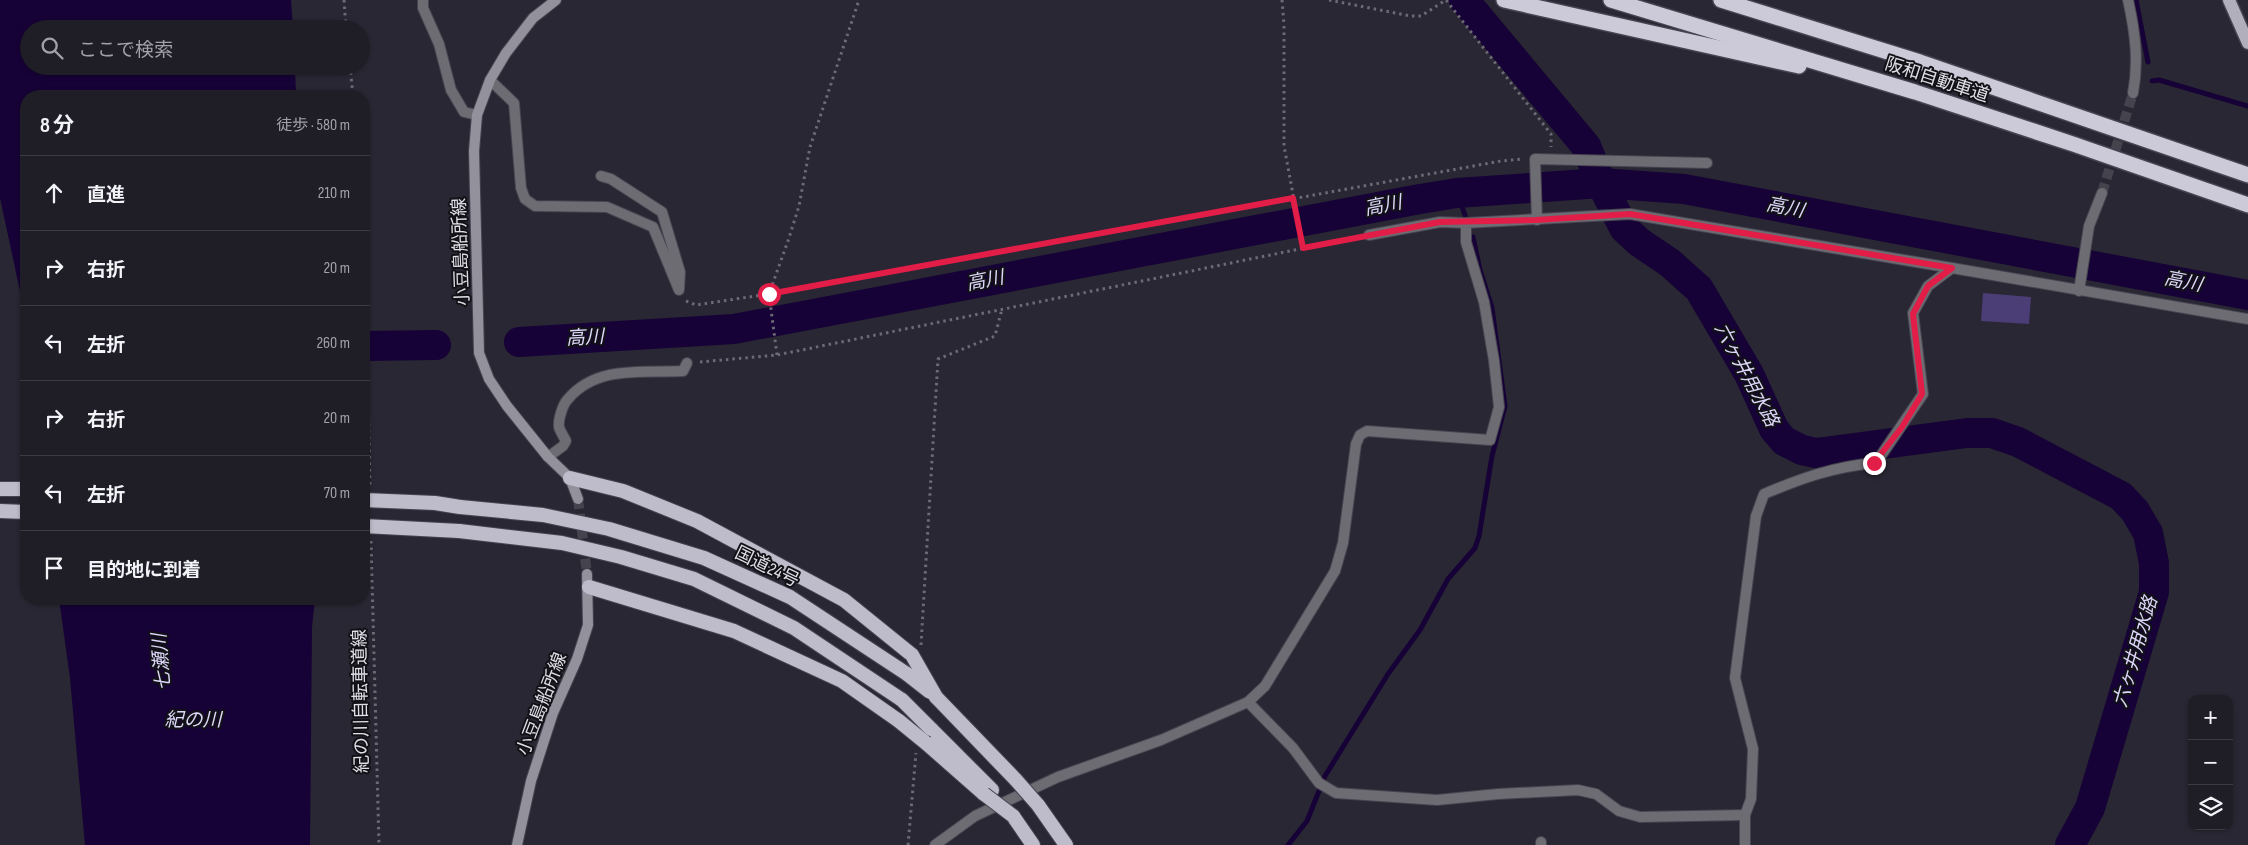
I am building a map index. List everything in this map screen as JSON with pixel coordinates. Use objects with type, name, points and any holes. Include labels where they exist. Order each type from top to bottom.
[{"type":"highway","points":[[1504,0],[1915,92]]},
{"type":"highway","name":"阪和自動車道","points":[[1611,0],[1915,92],[2073,144],[2248,205]]},
{"type":"highway","name":"阪和自動車道","points":[[1721,0],[1929,65],[2248,175]]},
{"type":"highway","points":[[570,478],[623,491],[698,521],[844,600],[917,652],[936,697]]},
{"type":"highway","points":[[0,489],[20,489]]},
{"type":"highway","name":"国道24号","points":[[370,498],[435,503],[543,515],[600,527],[704,558],[790,597],[907,674],[936,697],[1038,805],[1066,845]]},
{"type":"highway","points":[[0,511],[20,512]]},
{"type":"highway","points":[[370,531],[459,530],[562,543],[621,557],[694,580],[794,628],[902,700],[931,728],[988,792],[1013,816],[1033,845]]},
{"type":"highway","points":[[588,581],[734,631],[842,681],[899,721],[921,746],[988,792]]},
{"type":"main road","name":"小豆島船所線","points":[[556,0],[533,18],[506,53],[490,80],[477,115],[474,151],[480,353],[494,386],[507,406],[548,458],[570,478],[578,499]]},
{"type":"main road","points":[[2229,0],[2248,43]]},
{"type":"main road","name":"小豆島船所線","points":[[517,845],[531,781],[553,713],[577,659],[588,625],[588,581]]},
{"type":"street","points":[[423,0],[423,8],[439,44],[451,90],[464,112],[477,115]]},
{"type":"street","points":[[2128,0],[2135,32],[2138,68],[2133,93]]},
{"type":"street","points":[[490,80],[514,103],[520,188],[525,198],[535,206],[607,207],[653,227],[679,290]]},
{"type":"street","points":[[1536,220],[1535,161],[1551,159],[1706,163]]},
{"type":"street","points":[[601,176],[611,179],[662,212],[680,272],[679,290]]},
{"type":"street","points":[[2080,286],[2089,226],[2102,193]]},
{"type":"street","points":[[1369,235],[1440,222],[1466,223],[1630,214],[1952,268],[2080,286],[2248,319]]},
{"type":"street","points":[[935,845],[975,816],[1058,777],[1161,740],[1248,702],[1265,686],[1335,571],[1343,544],[1356,444],[1360,435],[1367,430],[1490,440],[1499,407],[1494,361],[1484,302],[1466,242],[1466,223]]},
{"type":"street","points":[[1745,845],[1745,815],[1751,799],[1753,749],[1736,678],[1756,516],[1764,494],[1809,476],[1844,466],[1874,463],[1880,457],[1902,427],[1922,394],[1913,314],[1928,286],[1952,268]]},
{"type":"street","points":[[548,458],[563,446],[566,441],[559,427],[564,403],[578,388],[590,380],[614,374],[683,371],[687,363]]},
{"type":"street","points":[[1248,702],[1293,748],[1321,784],[1336,793],[1437,800],[1498,794],[1578,790],[1596,794],[1620,811],[1640,817],[1745,815]]},
{"type":"path","points":[[344,0],[345,20]]},
{"type":"path","points":[[777,355],[769,294],[799,206],[810,147],[859,0]]},
{"type":"path","points":[[1282,0],[1284,24],[1284,146],[1302,246]]},
{"type":"path","points":[[1329,0],[1410,16],[1421,16],[1446,0],[1551,134],[1551,159]]},
{"type":"path","points":[[351,75],[352,90]]},
{"type":"path","points":[[679,290],[686,302],[696,305],[769,294],[1501,161],[1535,161]]},
{"type":"path","points":[[687,363],[777,355],[1302,246],[1369,235]]},
{"type":"path","points":[[917,652],[938,359],[995,336],[1002,309]]},
{"type":"path","name":"紀の川自転車道線","points":[[370,588],[379,845]]},
{"type":"path","points":[[908,845],[921,746]]},
{"type":"water","points":[[0,0],[291,0],[292,20],[20,20],[20,75],[295,75],[296,90],[20,90],[20,291],[0,198]]},
{"type":"water","name":"紀の川","points":[[60,605],[314,605],[312,627],[310,845],[85,845],[70,678]]},
{"type":"building","points":[[1983,293],[2031,297],[2029,324],[1981,321]]},
{"type":"waterway","name":"六ヶ井用水路","points":[[1464,0],[1586,146],[1601,183],[1624,228],[1639,242],[1670,263],[1699,289],[1749,374],[1774,429],[1784,441],[1802,450],[1816,453],[1967,433],[1992,433],[2018,442],[2121,496],[2135,511],[2148,533],[2154,563],[2154,592],[2090,808],[2070,845]]},
{"type":"waterway","points":[[2136,0],[2148,62]]},
{"type":"waterway","points":[[2152,81],[2159,80],[2248,106]]},
{"type":"waterway","name":"高川","points":[[519,342],[734,329],[1420,199],[1457,193],[1601,183],[1684,189],[2248,295]]},
{"type":"waterway","points":[[1457,193],[1465,215]]},
{"type":"waterway","points":[[1288,845],[1307,821],[1325,776],[1388,674],[1420,630],[1448,579],[1475,548],[1479,536],[1492,456],[1505,406],[1492,308],[1480,270],[1473,237]]},
{"type":"waterway","name":"高川","points":[[370,346],[436,345]]},
{"type":"tunnel","points":[[2102,193],[2133,93]]},
{"type":"tunnel","points":[[578,499],[587,574]]},
{"type":"route","points":[[769,294],[1293,198],[1303,248],[1440,222],[1466,223],[1630,214],[1952,268],[1928,286],[1913,314],[1922,394],[1902,427],[1874,463]]},
{"type":"water label","name":"七瀬川","points":[[162,662]]}]
